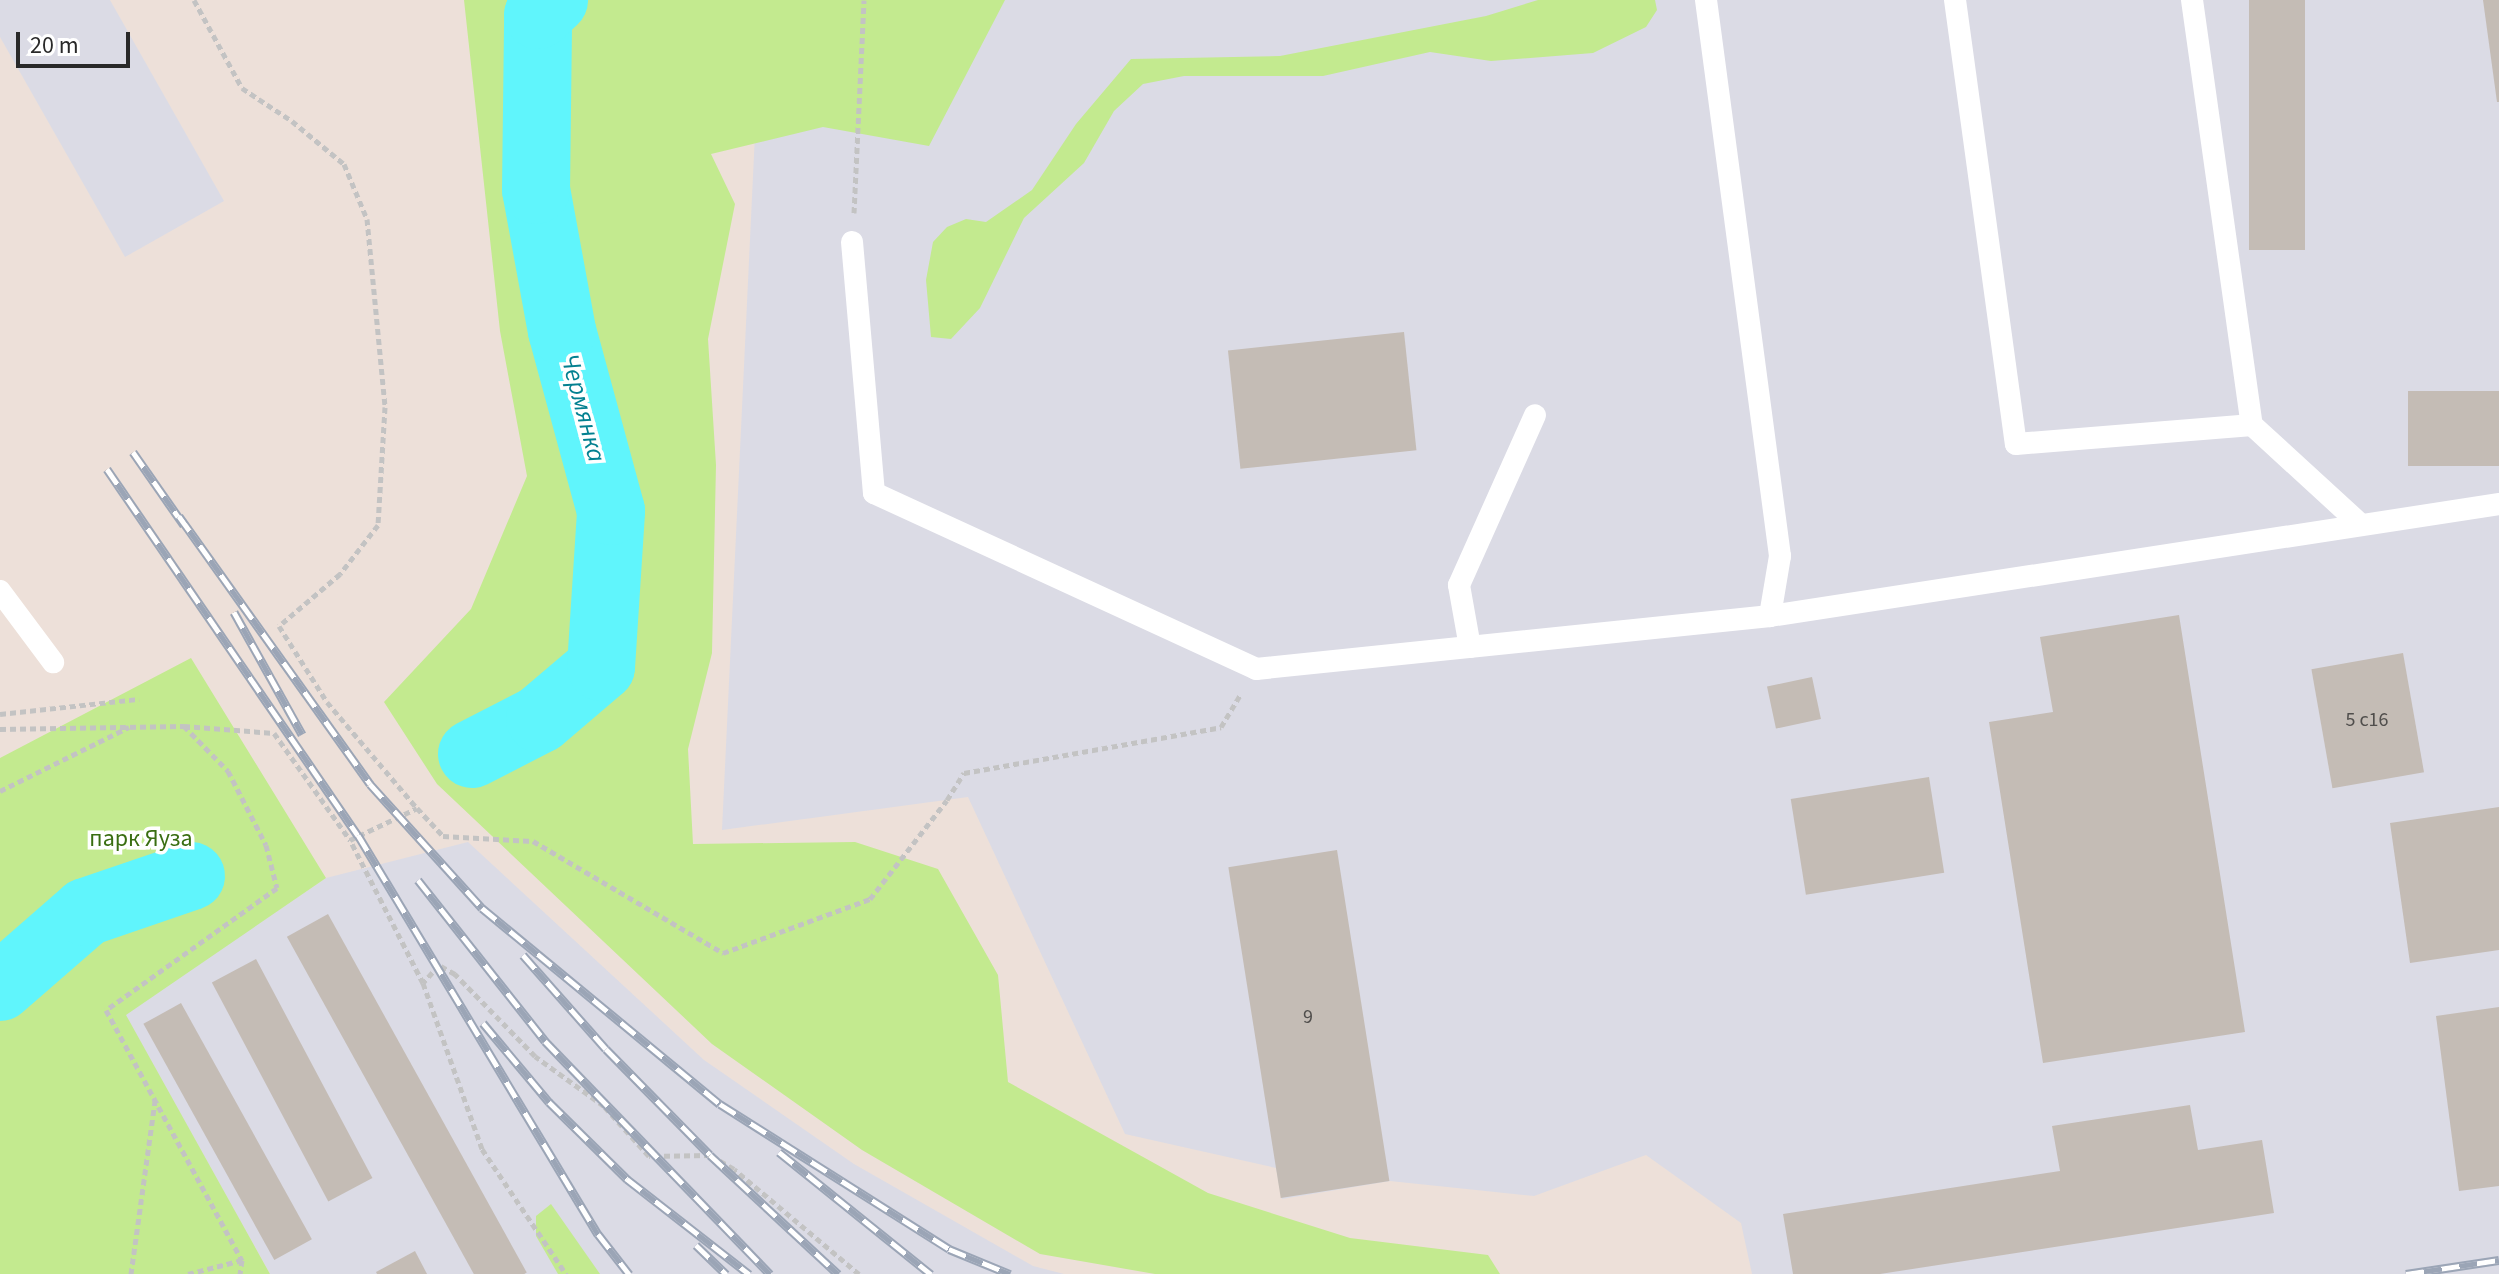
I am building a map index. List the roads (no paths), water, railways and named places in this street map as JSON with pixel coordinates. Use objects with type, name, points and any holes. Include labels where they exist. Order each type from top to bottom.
[{"type":"lane","points":[[1706,0],[1780,556],[1770,616]]},
{"type":"lane","points":[[1955,0],[2016,444],[2252,425]]},
{"type":"lane","points":[[2192,0],[2252,425],[2360,524]]},
{"type":"lane","points":[[852,242],[874,493],[1256,669],[1770,616],[2499,504]]},
{"type":"lane","points":[[1470,647],[1459,585],[1535,415]]},
{"type":"lane","points":[[0,591],[53,662]]},
{"type":"waterway","points":[[519,0],[538,15]]},
{"type":"waterway","name":"Чермянка","points":[[472,754],[540,719],[601,667],[611,511],[562,331],[536,190],[538,15],[554,0]]},
{"type":"waterway","name":"Чермянка","points":[[0,987],[86,912],[191,876]]},
{"type":"railway","points":[[133,452],[184,525]]},
{"type":"railway","points":[[107,469],[358,835],[598,1234],[629,1274]]},
{"type":"railway","points":[[179,516],[370,784],[482,908],[720,1104],[949,1249],[1010,1274]]},
{"type":"railway","points":[[234,612],[302,734]]},
{"type":"railway","points":[[418,880],[545,1041],[770,1274]]},
{"type":"railway","points":[[523,955],[606,1049],[710,1155],[838,1274]]},
{"type":"railway","points":[[483,1023],[549,1102],[627,1179],[749,1274]]},
{"type":"railway","points":[[779,1152],[931,1274]]},
{"type":"railway","points":[[696,1245],[726,1274]]},
{"type":"railway","points":[[2406,1274],[2499,1260]]},
{"type":"park label","name":"парк Яуза","points":[[141,839]]}]
